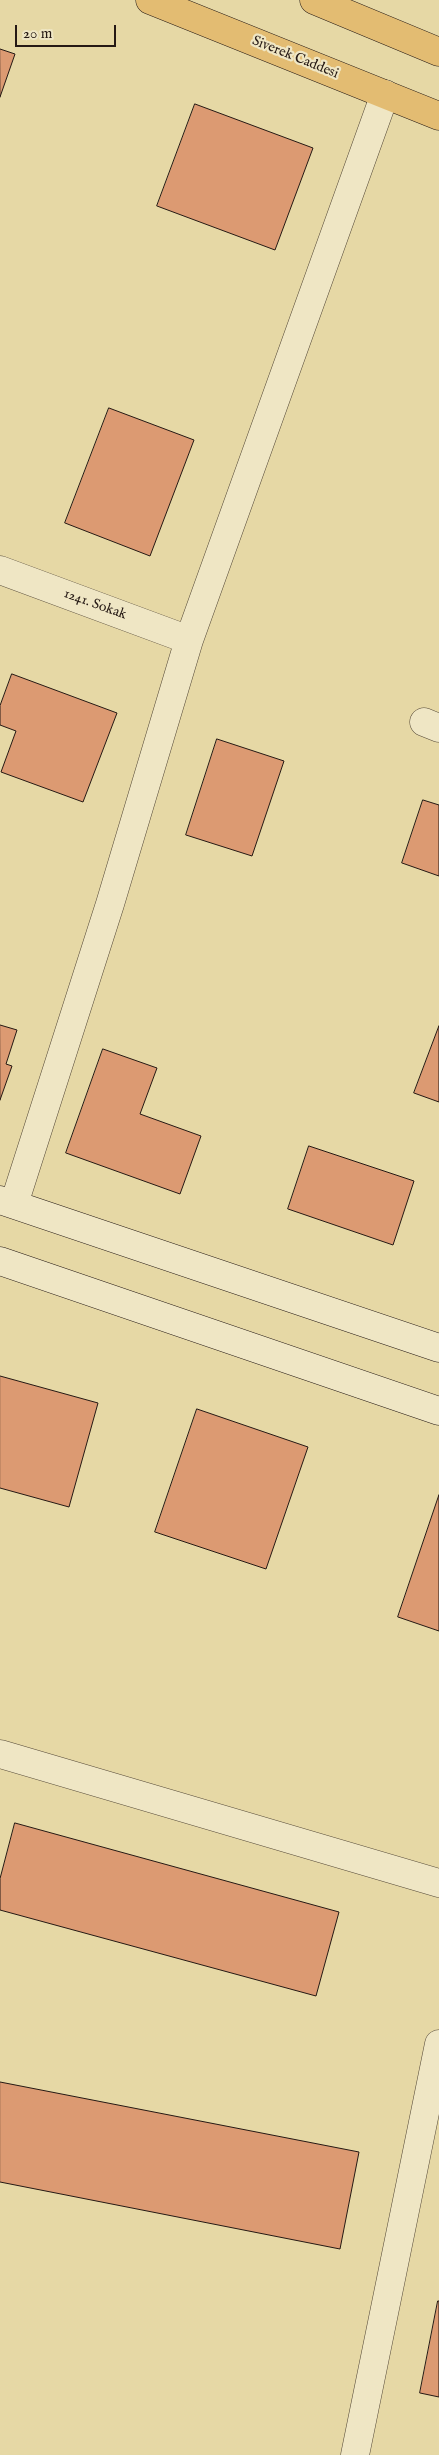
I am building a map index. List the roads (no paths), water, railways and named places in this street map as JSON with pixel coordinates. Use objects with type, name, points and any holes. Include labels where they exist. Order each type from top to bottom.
[{"type":"main road","name":"Siverek Caddesi","points":[[150,0],[439,116]]},
{"type":"main road","points":[[314,0],[439,52]]},
{"type":"street","points":[[386,94],[189,640],[110,904],[7,1202],[439,1348]]},
{"type":"street","name":"1241. Sokak","points":[[0,570],[189,640]]},
{"type":"street","points":[[0,1261],[439,1411]]},
{"type":"street","points":[[0,1754],[439,1883]]},
{"type":"street","points":[[355,2455],[439,2044]]}]
